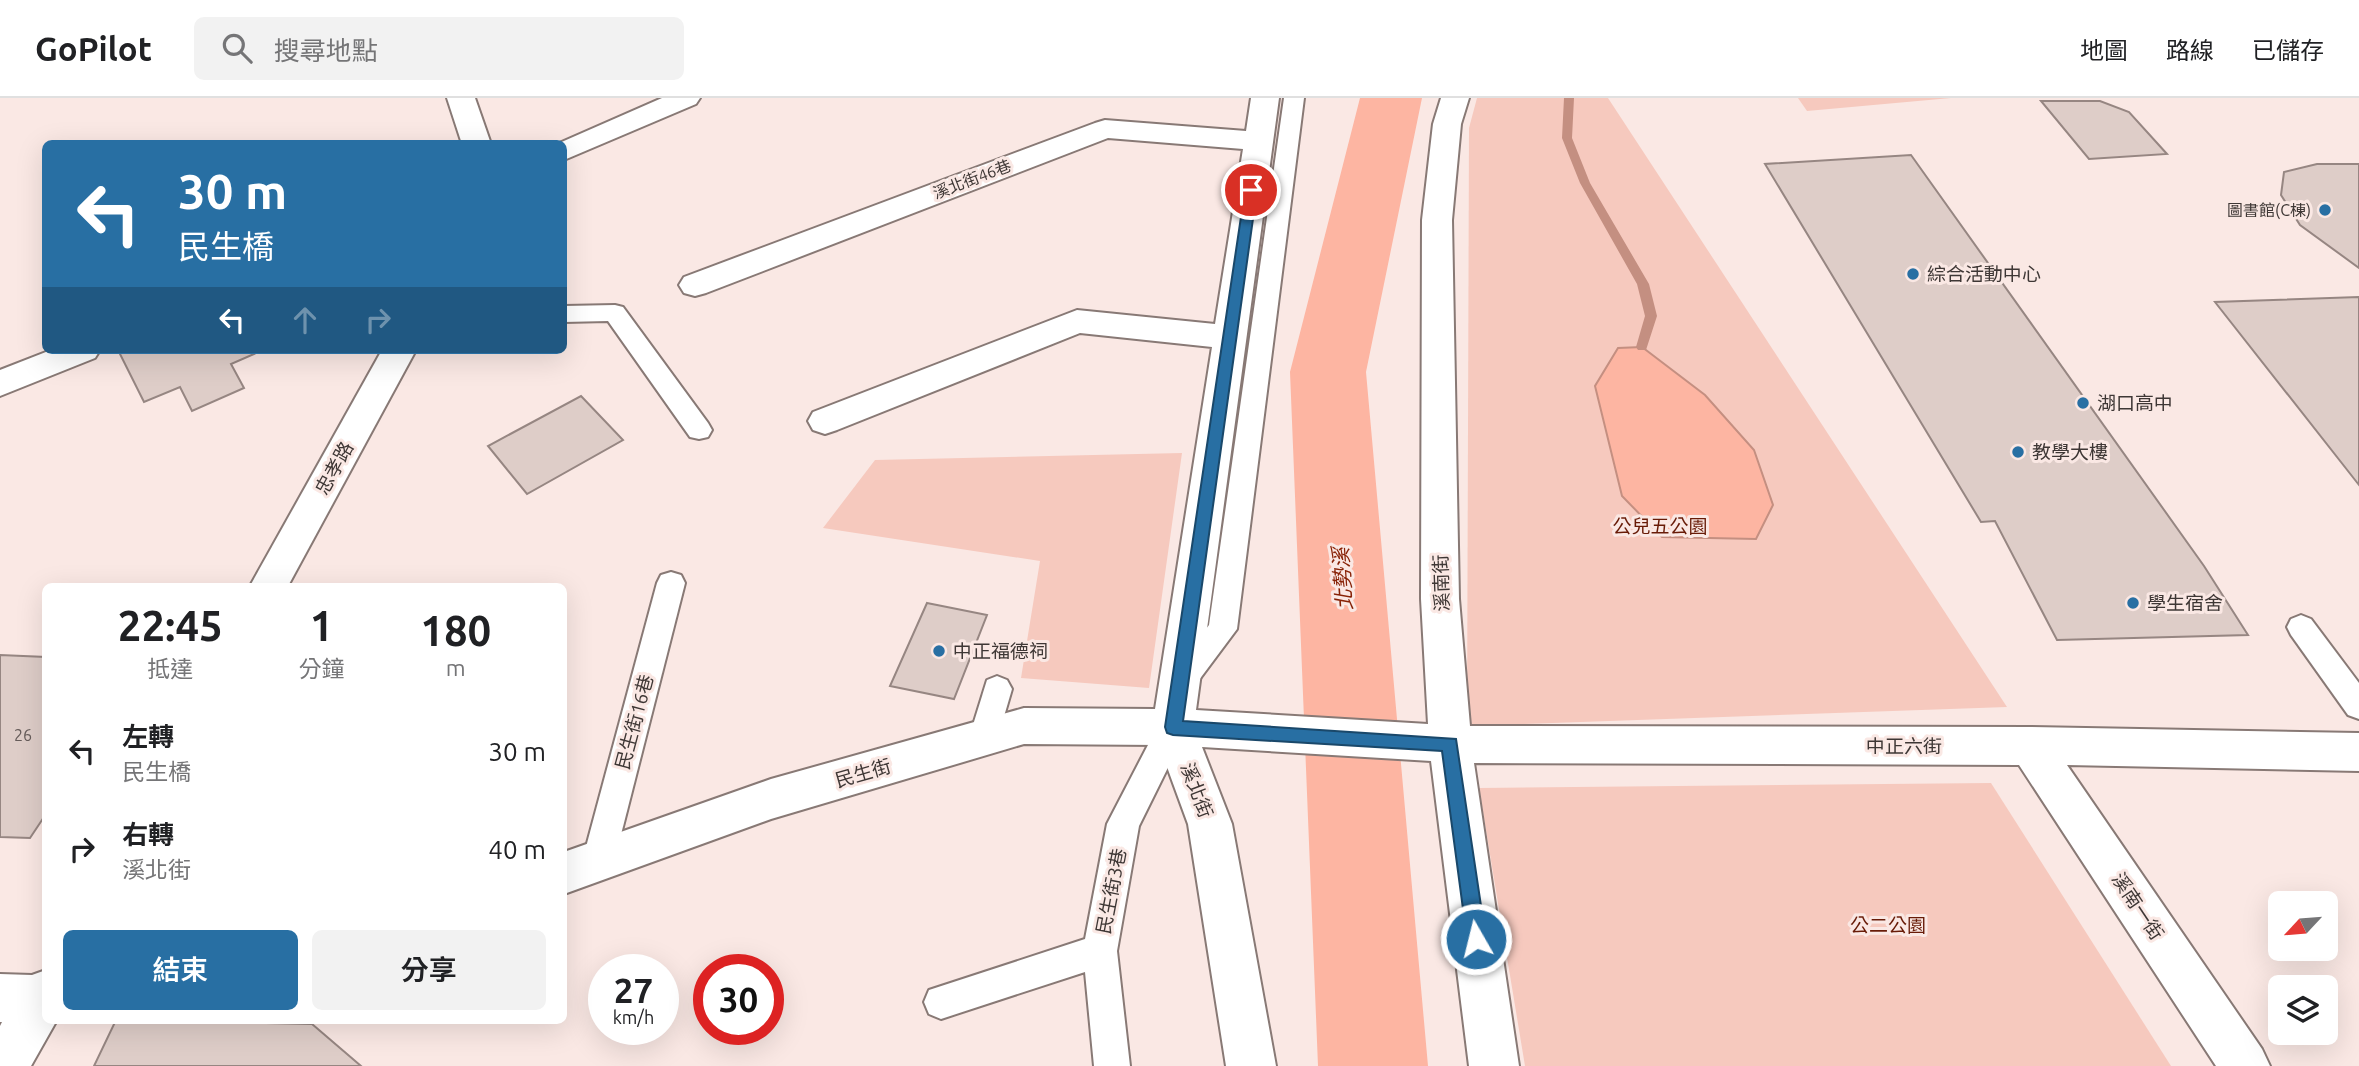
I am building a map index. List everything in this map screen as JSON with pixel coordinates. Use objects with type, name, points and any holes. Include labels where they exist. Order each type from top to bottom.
[{"type":"street","points":[[461,98],[476,140]]},
{"type":"street","points":[[567,150],[686,98]]},
{"type":"street","name":"溪北街","points":[[1251,1066],[1210,824],[1173,727],[1265,98]]},
{"type":"street","name":"溪南街","points":[[1455,98],[1447,124],[1437,220],[1440,599],[1450,744],[1494,1066]]},
{"type":"street","name":"溪北街46巷","points":[[695,285],[1105,128],[1258,141]]},
{"type":"street","points":[[825,422],[1077,321],[1229,337]]},
{"type":"street","points":[[0,384],[73,354]]},
{"type":"street","name":"忠孝路","points":[[271,583],[397,354]]},
{"type":"street","name":"民生街","points":[[581,867],[771,799],[1024,726],[1173,727]]},
{"type":"street","name":"中正六街","points":[[1173,727],[1450,744],[2030,746],[2359,752]]},
{"type":"street","name":"溪南一街","points":[[2030,746],[2245,1066]]},
{"type":"street","points":[[4,1066],[33,998]]},
{"type":"lane","points":[[1179,685],[1223,629],[1294,98]]},
{"type":"lane","points":[[567,314],[615,313],[699,430]]},
{"type":"lane","name":"民生街16巷","points":[[581,867],[671,583]]},
{"type":"lane","points":[[2301,627],[2359,706]]},
{"type":"lane","points":[[984,738],[997,689]]},
{"type":"lane","name":"民生街3巷","points":[[1112,1066],[1100,951],[1124,824],[1173,727]]},
{"type":"lane","points":[[942,1002],[1100,951]]},
{"type":"green space","name":"公兒五公園","points":[[1477,98],[1608,98],[2007,707],[1467,726],[1469,128]]},
{"type":"green space","points":[[1798,98],[1951,98],[1807,111]]},
{"type":"green space","points":[[1182,453],[1149,688],[1021,678],[1040,561],[823,528],[875,460]]},
{"type":"green space","name":"公二公園","points":[[1991,783],[2171,1066],[1525,1066],[1479,788]]},
{"type":"shaded area","points":[[1642,347],[1705,395],[1754,450],[1773,505],[1756,539],[1662,537],[1622,496],[1595,386],[1618,348]]},
{"type":"building","points":[[2041,101],[2100,101],[2129,112],[2167,154],[2089,159]]},
{"type":"building","points":[[1911,155],[2204,566],[2248,635],[2057,640],[1995,521],[1981,522],[1765,164]]},
{"type":"building","name":"圖書館(C棟)","points":[[2317,164],[2359,164],[2359,268],[2300,225],[2281,195],[2284,172]]},
{"type":"building","points":[[2359,297],[2359,485],[2215,302]]},
{"type":"building","points":[[120,354],[254,354],[231,364],[244,388],[192,411],[180,387],[144,402]]},
{"type":"building","points":[[581,396],[623,440],[527,494],[488,446]]},
{"type":"building","name":"中正福德祠","points":[[927,603],[987,615],[954,699],[890,686]]},
{"type":"building","points":[[0,655],[42,657],[42,820],[30,838],[0,837]]},
{"type":"building","points":[[114,1024],[312,1024],[361,1066],[94,1066]]},
{"type":"waterway","name":"北勢溪","points":[[1373,1066],[1328,372],[1391,98]]},
{"type":"waterway","points":[[1569,98],[1567,138],[1585,183],[1643,284],[1651,316],[1642,347]]},
{"type":"place","name":"圖書館(C棟)","points":[[2325,210]]},
{"type":"place","name":"綜合活動中心","points":[[1913,274]]},
{"type":"place","name":"湖口高中","points":[[2083,403]]},
{"type":"place","name":"教學大樓","points":[[2018,452]]},
{"type":"place","name":"學生宿舍","points":[[2133,603]]},
{"type":"place","name":"中正福德祠","points":[[939,651]]},
{"type":"route","points":[[1251,190],[1173,727],[1450,744],[1476,939]]}]
